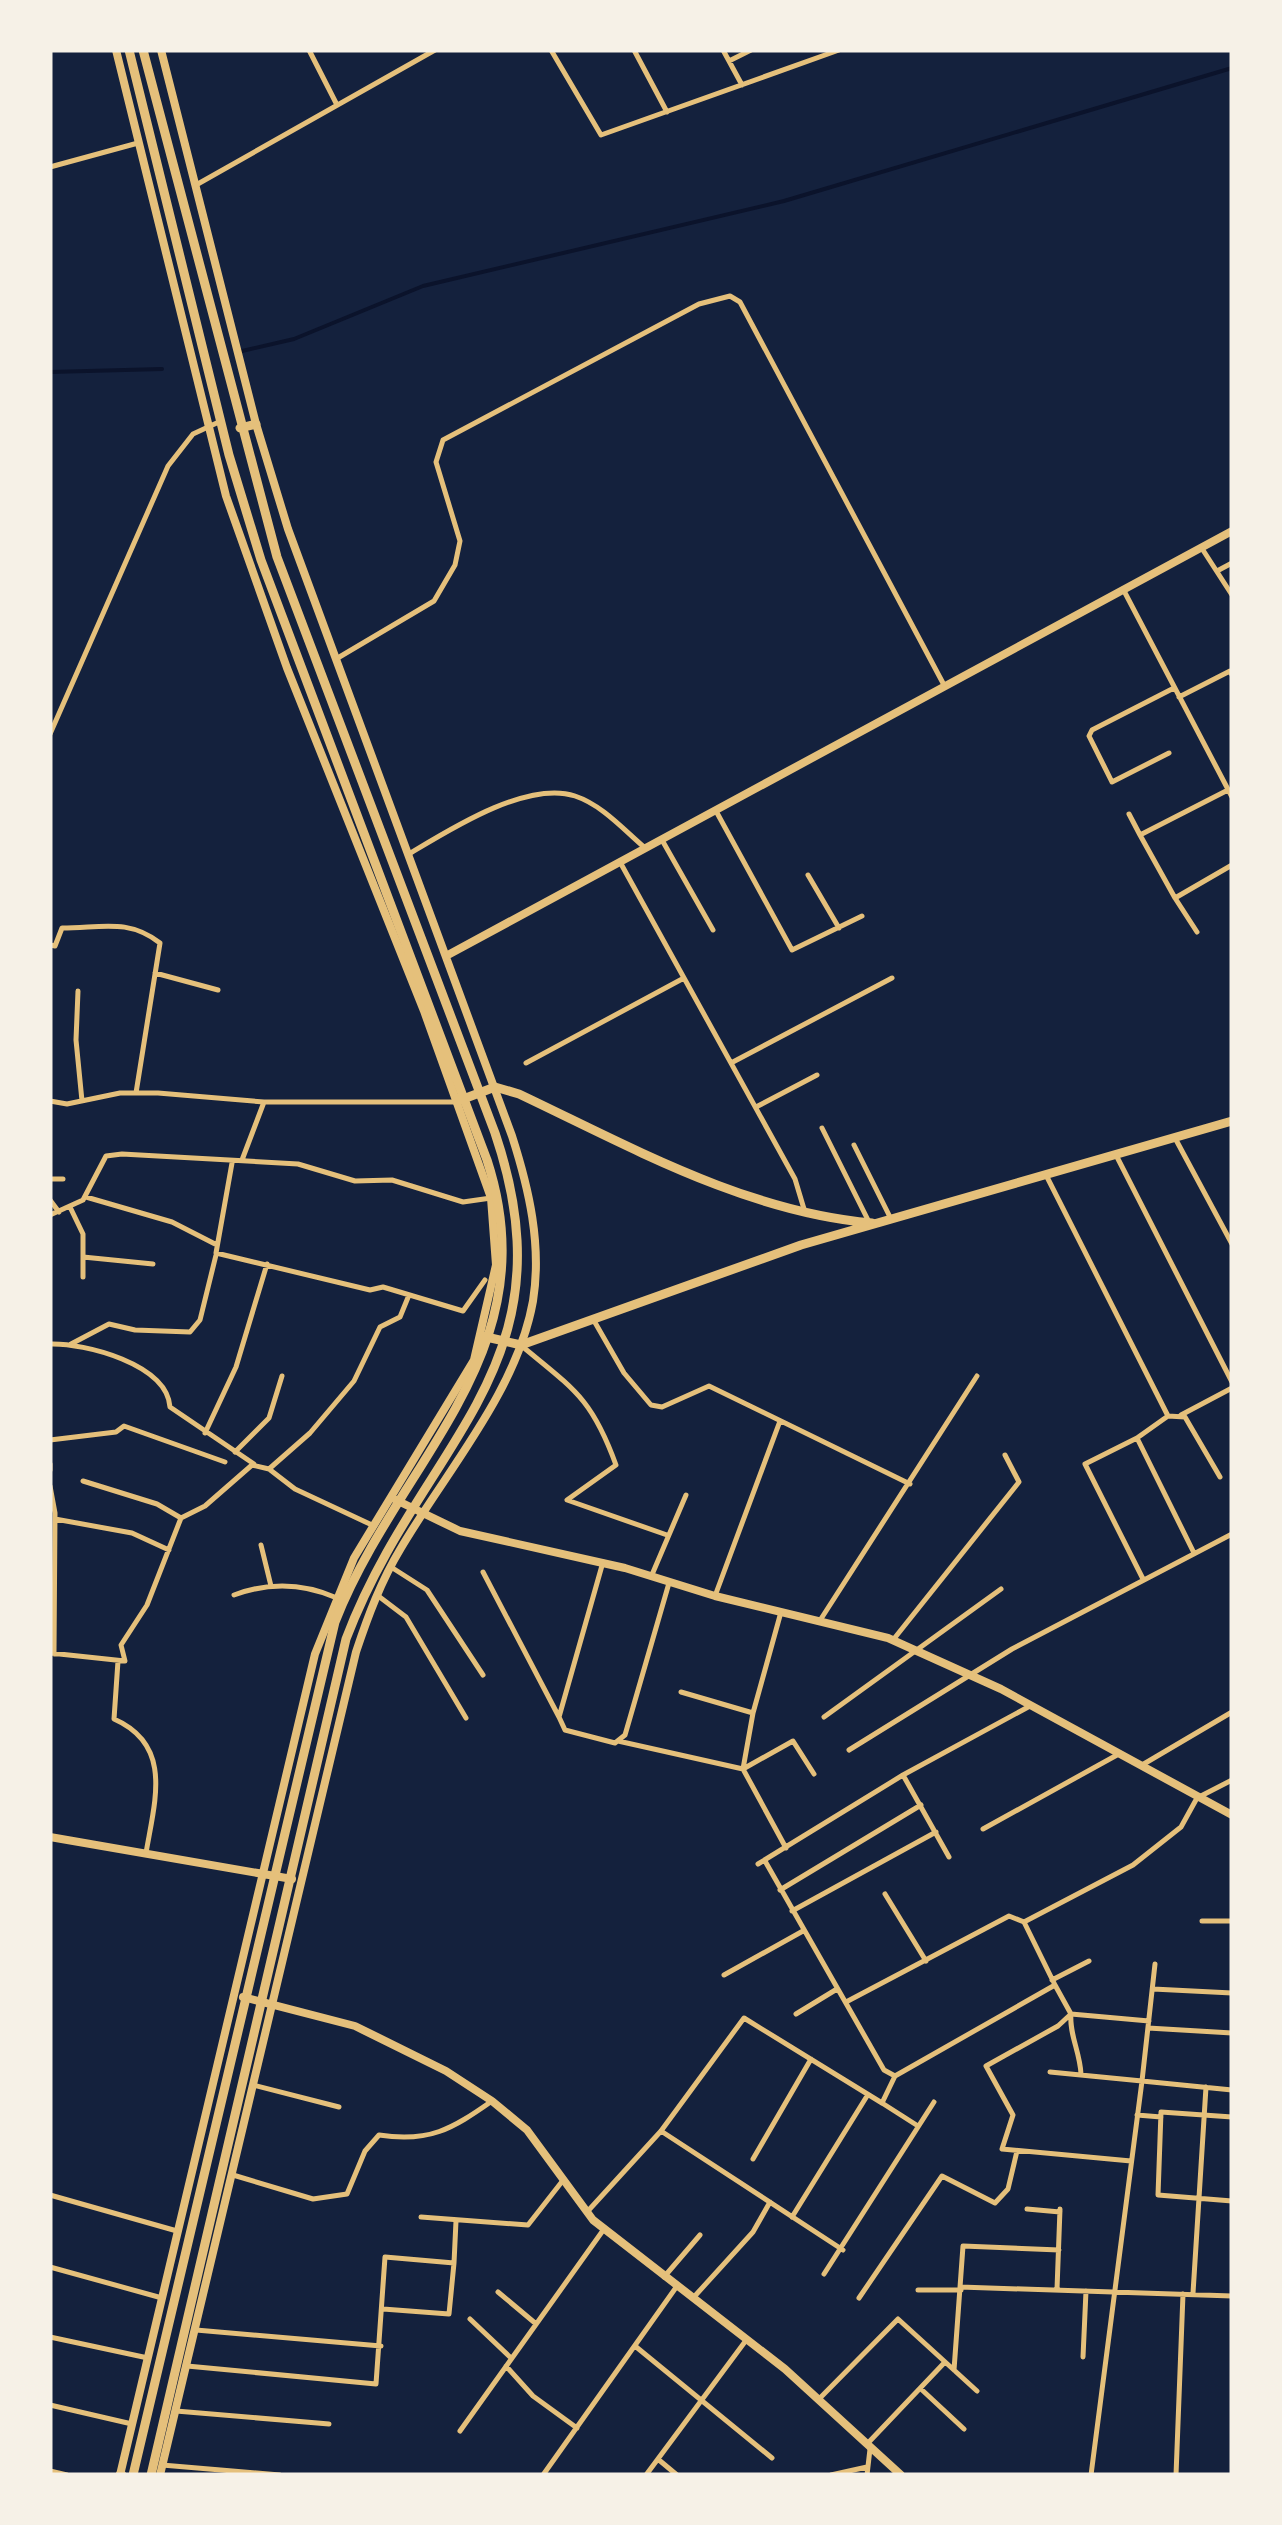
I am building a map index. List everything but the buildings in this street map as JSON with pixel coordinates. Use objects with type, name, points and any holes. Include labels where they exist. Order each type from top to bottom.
[{"type":"main road","points":[[129,50],[229,455],[274,598],[487,1160],[502,1216],[505,1263],[498,1308],[476,1374],[372,1542],[335,1622],[133,2475]]},
{"type":"main road","points":[[143,50],[240,428],[292,601],[500,1149],[516,1214],[520,1274],[507,1337],[487,1388],[392,1536],[366,1584],[346,1639],[159,2467],[152,2475]]},
{"type":"main road","points":[[240,428],[256,424]]},
{"type":"main road","points":[[458,1101],[495,1087],[742,1194],[804,1212],[873,1223]]},
{"type":"main road","points":[[482,1336],[521,1345],[873,1223],[1232,1121]]},
{"type":"street","points":[[116,50],[207,424],[270,622],[458,1101],[491,1198],[496,1266],[482,1336],[465,1378],[372,1526],[337,1598],[310,1672],[120,2475]]},
{"type":"street","points":[[161,50],[256,424],[288,530],[495,1087],[526,1183],[536,1240],[532,1301],[521,1345],[508,1374],[391,1566],[377,1595],[342,1700],[233,2176],[159,2467],[280,2475]]},
{"type":"street","points":[[308,50],[336,103]]},
{"type":"street","points":[[196,185],[434,50]]},
{"type":"street","points":[[551,50],[602,135],[839,50]]},
{"type":"street","points":[[634,50],[668,112]]},
{"type":"street","points":[[723,50],[742,85]]},
{"type":"street","points":[[729,61],[752,50]]},
{"type":"street","points":[[50,167],[138,143]]},
{"type":"street","points":[[336,659],[434,601],[455,566],[460,541],[436,462],[443,440],[699,304],[730,296],[740,302],[944,685]]},
{"type":"street","points":[[50,734],[168,466],[207,424],[221,421]]},
{"type":"street","points":[[446,956],[1232,531]]},
{"type":"street","points":[[1200,547],[1232,594]]},
{"type":"street","points":[[1217,571],[1232,563]]},
{"type":"street","points":[[1123,589],[1230,794],[1140,835]]},
{"type":"street","points":[[1179,697],[1230,670],[1232,675]]},
{"type":"street","points":[[1169,753],[1112,782],[1088,736],[1092,730],[1174,688]]},
{"type":"street","points":[[409,854],[502,805],[554,793],[574,796],[599,808],[644,847]]},
{"type":"street","points":[[714,809],[792,950],[862,916]]},
{"type":"street","points":[[1129,814],[1197,932]]},
{"type":"street","points":[[661,837],[713,930]]},
{"type":"street","points":[[619,860],[796,1178],[804,1212]]},
{"type":"street","points":[[1175,898],[1232,866]]},
{"type":"street","points":[[808,875],[839,928]]},
{"type":"street","points":[[50,945],[55,946],[62,928],[121,923],[142,929],[160,943],[136,1093]]},
{"type":"street","points":[[155,974],[218,990]]},
{"type":"street","points":[[526,1063],[684,978]]},
{"type":"street","points":[[731,1063],[892,978]]},
{"type":"street","points":[[78,992],[76,1040],[82,1101]]},
{"type":"street","points":[[424,1011],[462,997]]},
{"type":"street","points":[[756,1107],[816,1075]]},
{"type":"street","points":[[50,1101],[136,1093],[264,1102],[401,1100],[440,1105],[458,1101]]},
{"type":"street","points":[[242,1160],[264,1102]]},
{"type":"street","points":[[822,1128],[873,1223]]},
{"type":"street","points":[[1175,1138],[1232,1244]]},
{"type":"street","points":[[854,1145],[891,1219]]},
{"type":"street","points":[[1116,1155],[1232,1385],[1178,1417]]},
{"type":"street","points":[[50,1215],[86,1197],[106,1156],[179,1156],[232,1164],[242,1160],[323,1169],[355,1181],[392,1180],[463,1202],[491,1198]]},
{"type":"street","points":[[68,1346],[109,1324],[135,1330],[190,1332],[200,1320],[232,1164]]},
{"type":"street","points":[[1046,1175],[1168,1416]]},
{"type":"street","points":[[50,1179],[63,1179]]},
{"type":"street","points":[[86,1197],[172,1222],[217,1244]]},
{"type":"street","points":[[50,1200],[58,1212]]},
{"type":"street","points":[[70,1207],[83,1234],[84,1276]]},
{"type":"street","points":[[216,1254],[370,1290],[383,1287],[464,1311],[485,1280]]},
{"type":"street","points":[[83,1257],[153,1264]]},
{"type":"street","points":[[206,1433],[236,1367],[268,1264]]},
{"type":"street","points":[[269,1469],[310,1433],[354,1380],[380,1328],[400,1317],[409,1295]]},
{"type":"street","points":[[594,1319],[624,1374],[651,1405],[662,1407],[709,1386],[910,1484]]},
{"type":"street","points":[[50,1344],[68,1346],[149,1374],[169,1396],[170,1407],[206,1433],[269,1469],[295,1489],[372,1526]]},
{"type":"street","points":[[521,1345],[582,1394],[601,1424],[616,1465],[568,1500],[668,1536]]},
{"type":"street","points":[[234,1452],[269,1418],[282,1376]]},
{"type":"street","points":[[818,1622],[977,1376]]},
{"type":"street","points":[[1143,1579],[1085,1464],[1137,1438],[1168,1416],[1190,1423],[1220,1477]]},
{"type":"street","points":[[715,1596],[780,1421]]},
{"type":"street","points":[[50,1440],[116,1432],[124,1426],[224,1462]]},
{"type":"street","points":[[1137,1438],[1194,1553]]},
{"type":"street","points":[[892,1640],[1019,1482],[1005,1455]]},
{"type":"street","points":[[50,1486],[54,1520],[52,1653],[125,1661],[121,1645],[147,1605],[182,1518],[206,1506],[256,1464]]},
{"type":"street","points":[[84,1480],[157,1504],[182,1518]]},
{"type":"street","points":[[651,1577],[686,1495]]},
{"type":"street","points":[[390,1497],[484,1538],[602,1562],[715,1596],[892,1640],[970,1674],[1232,1815]]},
{"type":"street","points":[[54,1520],[132,1534],[169,1550]]},
{"type":"street","points":[[850,1750],[970,1674],[1232,1534]]},
{"type":"street","points":[[261,1546],[271,1586]]},
{"type":"street","points":[[559,1717],[602,1562]]},
{"type":"street","points":[[391,1566],[427,1590],[483,1675]]},
{"type":"street","points":[[483,1572],[565,1730],[743,1769],[793,1741],[814,1774]]},
{"type":"street","points":[[618,1741],[624,1736],[669,1582]]},
{"type":"street","points":[[234,1595],[271,1586],[318,1588],[337,1598]]},
{"type":"street","points":[[824,1717],[1001,1589]]},
{"type":"street","points":[[377,1595],[406,1617],[466,1718]]},
{"type":"street","points":[[781,1612],[753,1713],[743,1769],[786,1848]]},
{"type":"street","points":[[118,1660],[114,1719],[138,1730],[155,1758],[154,1808],[146,1853]]},
{"type":"street","points":[[681,1692],[753,1713]]},
{"type":"street","points":[[895,2076],[884,2070],[761,1863],[903,1775],[1030,1706]]},
{"type":"street","points":[[1140,1766],[1232,1712]]},
{"type":"street","points":[[984,1828],[1116,1754]]},
{"type":"street","points":[[903,1775],[949,1856]]},
{"type":"street","points":[[1024,1922],[1133,1865],[1181,1828],[1197,1798],[1232,1780]]},
{"type":"street","points":[[780,1890],[920,1804]]},
{"type":"street","points":[[792,1912],[936,1832]]},
{"type":"street","points":[[50,1838],[265,1872],[300,1882]]},
{"type":"street","points":[[885,1894],[926,1962]]},
{"type":"street","points":[[845,2002],[1010,1916],[1024,1922],[1072,2014],[1070,2029],[1080,2052],[1081,2075]]},
{"type":"street","points":[[1202,1921],[1232,1922]]},
{"type":"street","points":[[724,1975],[803,1931]]},
{"type":"street","points":[[882,2104],[895,2076],[1089,1961]]},
{"type":"street","points":[[1091,2475],[1155,1964]]},
{"type":"street","points":[[796,2014],[837,1989]]},
{"type":"street","points":[[1153,1989],[1232,1992]]},
{"type":"street","points":[[233,1995],[355,2026],[446,2072],[492,2101],[527,2130],[604,2229],[748,2338],[901,2475]]},
{"type":"street","points":[[1131,2162],[1002,2149],[1013,2114],[986,2066],[1058,2026],[1072,2014],[1232,2034]]},
{"type":"street","points":[[587,2212],[660,2132],[744,2018],[919,2126]]},
{"type":"street","points":[[752,2159],[811,2059]]},
{"type":"street","points":[[1050,2072],[1232,2090]]},
{"type":"street","points":[[254,2085],[340,2107]]},
{"type":"street","points":[[1192,2294],[1206,2087]]},
{"type":"street","points":[[792,2216],[867,2096]]},
{"type":"street","points":[[233,2176],[313,2199],[348,2194],[366,2151],[379,2134],[402,2138],[447,2132],[492,2101]]},
{"type":"street","points":[[824,2274],[843,2250],[934,2102]]},
{"type":"street","points":[[1232,2117],[1162,2112],[1158,2195],[1232,2201]]},
{"type":"street","points":[[1137,2115],[1161,2117]]},
{"type":"street","points":[[660,2132],[843,2250]]},
{"type":"street","points":[[859,2298],[942,2176],[996,2203],[1008,2189],[1018,2151]]},
{"type":"street","points":[[422,2217],[528,2225],[564,2179]]},
{"type":"street","points":[[50,2196],[178,2231]]},
{"type":"street","points":[[692,2298],[753,2232],[770,2202]]},
{"type":"street","points":[[1026,2209],[1060,2210],[1058,2289]]},
{"type":"street","points":[[383,2309],[449,2314],[456,2220]]},
{"type":"street","points":[[460,2431],[604,2229]]},
{"type":"street","points":[[664,2276],[700,2235]]},
{"type":"street","points":[[954,2370],[963,2246],[1059,2250]]},
{"type":"street","points":[[187,2366],[376,2384],[385,2258],[454,2263]]},
{"type":"street","points":[[50,2268],[162,2298]]},
{"type":"street","points":[[543,2475],[677,2286]]},
{"type":"street","points":[[918,2290],[1058,2289],[1232,2296]]},
{"type":"street","points":[[1082,2357],[1086,2291]]},
{"type":"street","points":[[498,2292],[535,2324]]},
{"type":"street","points":[[1176,2475],[1183,2294]]},
{"type":"street","points":[[470,2319],[511,2358]]},
{"type":"street","points":[[819,2399],[898,2319],[977,2391]]},
{"type":"street","points":[[196,2330],[381,2346]]},
{"type":"street","points":[[50,2337],[148,2358]]},
{"type":"street","points":[[646,2475],[748,2338]]},
{"type":"street","points":[[635,2346],[772,2458]]},
{"type":"street","points":[[831,2475],[867,2471],[870,2445],[945,2361]]},
{"type":"street","points":[[506,2366],[533,2396],[577,2428]]},
{"type":"street","points":[[921,2389],[964,2428]]},
{"type":"street","points":[[50,2406],[132,2424]]},
{"type":"street","points":[[176,2410],[329,2424]]},
{"type":"street","points":[[659,2460],[678,2475]]},
{"type":"street","points":[[50,2471],[68,2475]]},
{"type":"waterway","points":[[242,351],[294,339],[423,286],[784,201],[1232,68]]},
{"type":"waterway","points":[[50,372],[162,369]]}]
